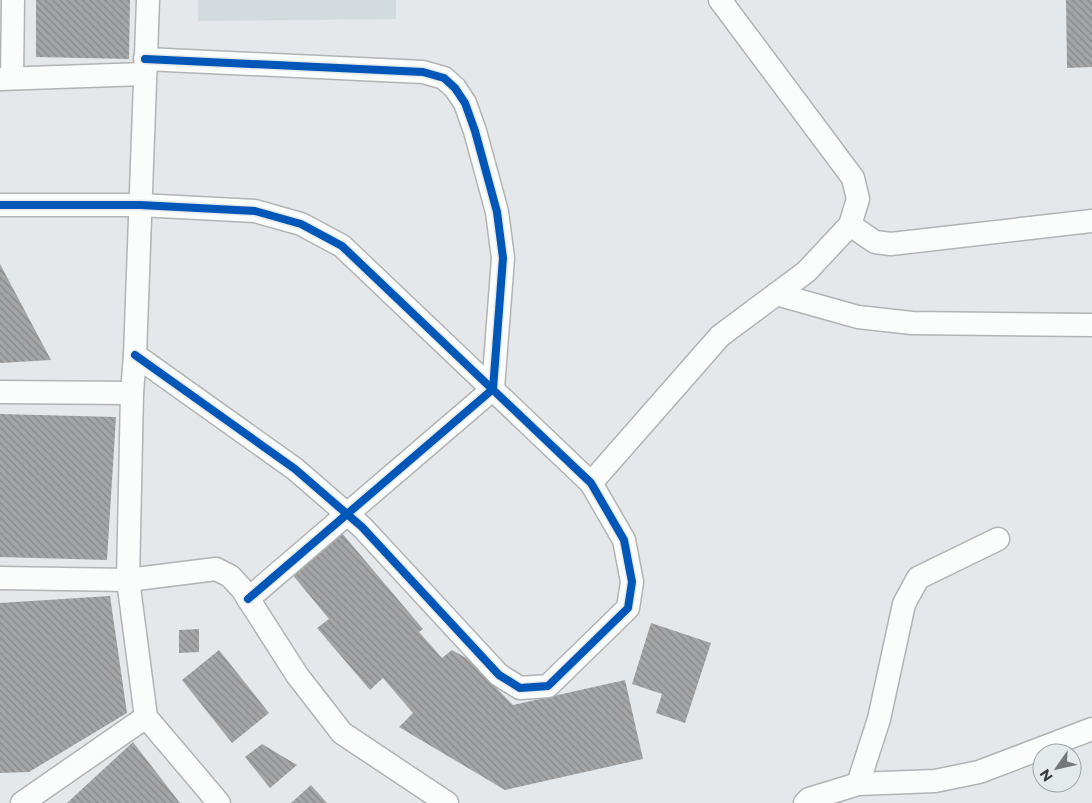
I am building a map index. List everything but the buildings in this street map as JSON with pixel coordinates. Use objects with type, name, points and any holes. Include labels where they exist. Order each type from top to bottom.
[{"type":"street","points":[[13,0],[6,79],[144,67],[423,72],[444,78],[455,88],[465,103],[475,131],[497,212],[504,258],[493,389],[248,599]]},
{"type":"street","points":[[148,0],[132,393],[128,580],[146,718],[218,803]]},
{"type":"street","points":[[591,483],[720,336],[806,272],[850,225],[858,199],[853,178],[720,0]]},
{"type":"street","points":[[0,204],[140,205],[255,211],[301,224],[342,246],[591,483],[624,540],[632,582],[628,608],[548,686],[520,688],[499,675],[362,527],[295,469],[135,355]]},
{"type":"street","points":[[850,225],[875,242],[891,244],[1092,221]]},
{"type":"street","points":[[776,294],[858,317],[912,323],[1092,325]]},
{"type":"street","points":[[0,392],[132,393]]},
{"type":"street","points":[[858,784],[879,719],[904,604],[918,578],[998,539]]},
{"type":"street","points":[[0,578],[128,580],[216,569],[230,576],[248,599],[296,674],[342,733],[447,803]]},
{"type":"street","points":[[22,803],[146,718]]},
{"type":"street","points":[[805,803],[810,799],[858,784],[936,781],[980,772],[1092,729]]},
{"type":"shaded area","points":[[198,0],[396,0],[396,19],[198,21]]},
{"type":"cycle path","points":[[145,59],[423,72],[444,78],[455,88],[465,103],[475,131],[497,212],[503,258],[493,389],[248,599]]},
{"type":"cycle path","points":[[0,205],[140,205],[255,211],[301,224],[342,246],[591,483],[624,540],[632,582],[628,608],[548,686],[520,688],[499,675],[362,527],[295,469],[135,355]]}]
